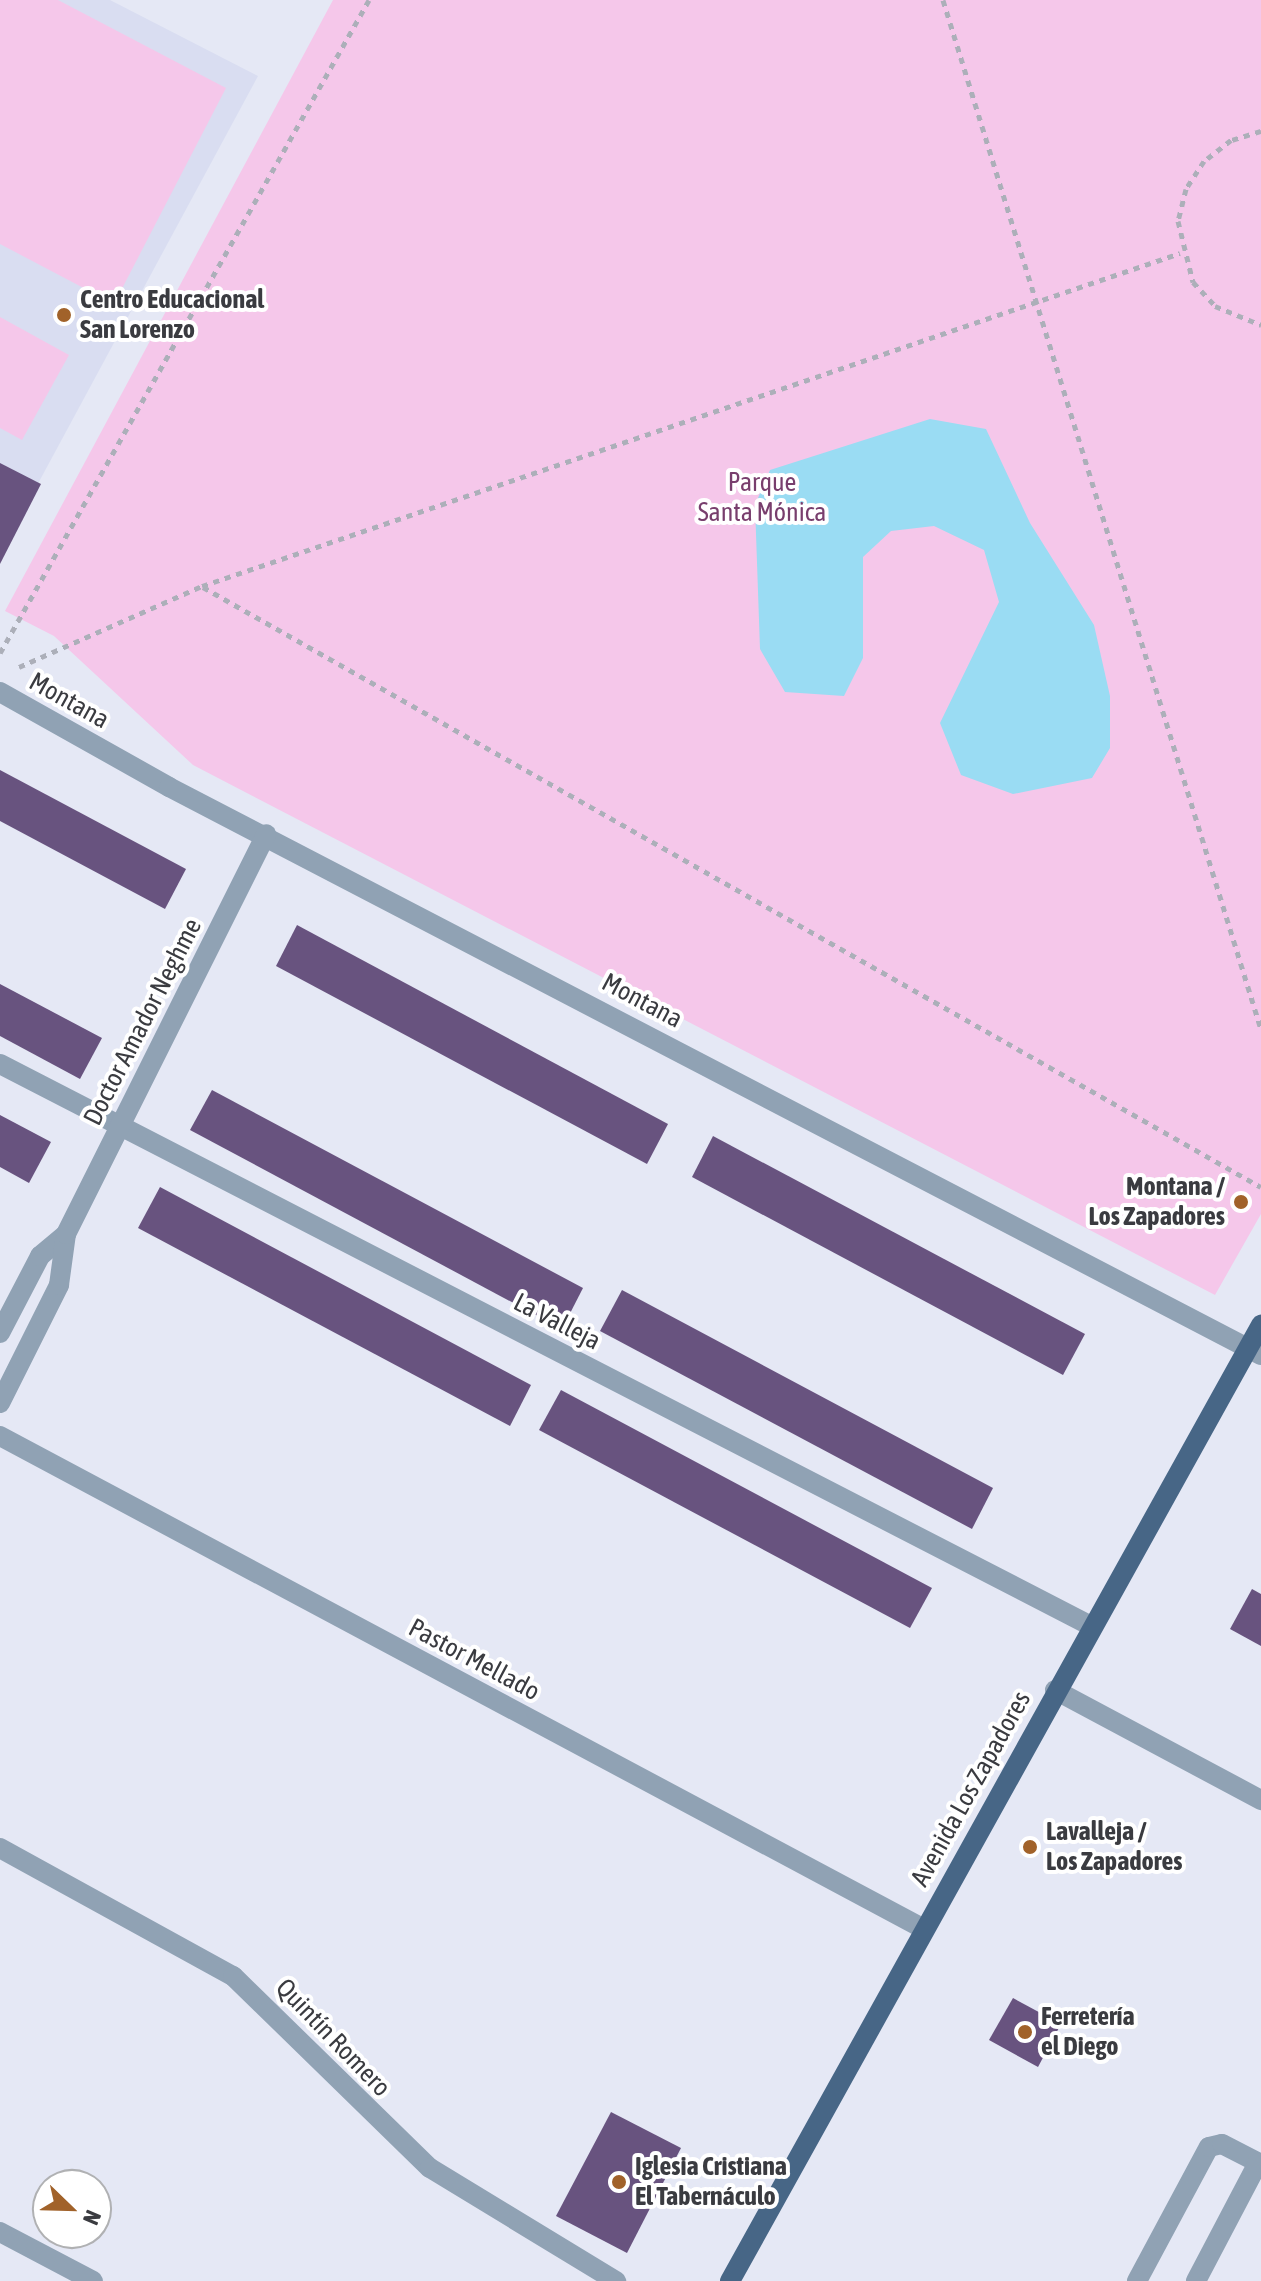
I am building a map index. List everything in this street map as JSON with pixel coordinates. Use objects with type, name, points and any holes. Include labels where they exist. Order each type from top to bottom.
[{"type":"main road","name":"Avenida Los Zapadores","points":[[730,2281],[1091,1626],[1254,1351],[1261,1325]]},
{"type":"street","name":"Montana","points":[[0,692],[1254,1351]]},
{"type":"street","name":"Doctor Amador Neghme","points":[[0,1403],[59,1285],[66,1234],[266,834]]},
{"type":"street","name":"La Valleja","points":[[0,1064],[1091,1626]]},
{"type":"street","name":"Doctor Amador Neghme","points":[[0,1333],[40,1256],[66,1234]]},
{"type":"street","name":"Pastor Mellado","points":[[0,1436],[924,1929]]},
{"type":"street","points":[[1055,1690],[1261,1800]]},
{"type":"street","name":"Quintín Romero","points":[[0,1848],[233,1976],[430,2168],[616,2281]]},
{"type":"street","points":[[1137,2281],[1209,2147],[1222,2144],[1260,2163],[1196,2281]]},
{"type":"street","points":[[0,2232],[93,2281]]},
{"type":"path","points":[[0,653],[369,0]]},
{"type":"path","points":[[943,0],[1261,1029]]},
{"type":"path","points":[[1261,131],[1231,140],[1198,170],[1178,221],[1180,253],[1215,306],[1261,325]]},
{"type":"path","points":[[14,669],[202,586],[1180,253]]},
{"type":"path","points":[[202,586],[1261,1187]]},
{"type":"shaded area","name":"Centro Educacional San Lorenzo","points":[[0,0],[110,0],[258,76],[0,554]]},
{"type":"green space","name":"Centro Educacional San Lorenzo","points":[[0,0],[58,0],[226,88],[114,304],[0,244]]},
{"type":"green space","name":"Parque Santa Mónica","points":[[333,0],[1261,0],[1261,1214],[1215,1295],[193,765],[54,636],[5,611]]},
{"type":"green space","points":[[0,317],[69,355],[22,440],[0,428]]},
{"type":"water","points":[[930,419],[986,429],[1030,523],[1094,625],[1110,696],[1110,748],[1092,778],[1013,794],[961,775],[940,723],[999,602],[984,550],[934,526],[891,531],[863,557],[863,658],[844,696],[785,692],[760,649],[755,505],[770,470]]},
{"type":"building","points":[[0,463],[41,484],[0,564]]},
{"type":"building","points":[[0,770],[186,869],[165,909],[0,821]]},
{"type":"building","points":[[297,925],[668,1124],[647,1164],[276,966]]},
{"type":"building","points":[[0,984],[102,1038],[80,1079],[0,1036]]},
{"type":"building","points":[[212,1090],[583,1288],[562,1329],[190,1130]]},
{"type":"building","points":[[0,1115],[51,1142],[29,1183],[0,1167]]},
{"type":"building","points":[[713,1136],[1085,1334],[1063,1375],[692,1177]]},
{"type":"building","points":[[160,1187],[531,1385],[510,1426],[138,1228]]},
{"type":"building","points":[[622,1290],[993,1488],[972,1529],[600,1331]]},
{"type":"building","points":[[561,1390],[932,1588],[910,1628],[539,1430]]},
{"type":"building","points":[[1252,1589],[1261,1594],[1261,1646],[1230,1629]]},
{"type":"building","name":"Ferretería el Diego","points":[[1013,1998],[1061,2024],[1038,2067],[989,2040]]},
{"type":"building","name":"Iglesia Cristiana El Tabernáculo","points":[[611,2112],[681,2148],[627,2253],[556,2216]]},
{"type":"place","name":"Centro Educacional San Lorenzo","points":[[64,315]]},
{"type":"place","name":"Montana / Los Zapadores","points":[[1241,1202]]},
{"type":"place","name":"Lavalleja / Los Zapadores","points":[[1030,1847]]},
{"type":"place","name":"Ferretería el Diego","points":[[1025,2032]]},
{"type":"place","name":"Iglesia Cristiana El Tabernáculo","points":[[619,2182]]}]
